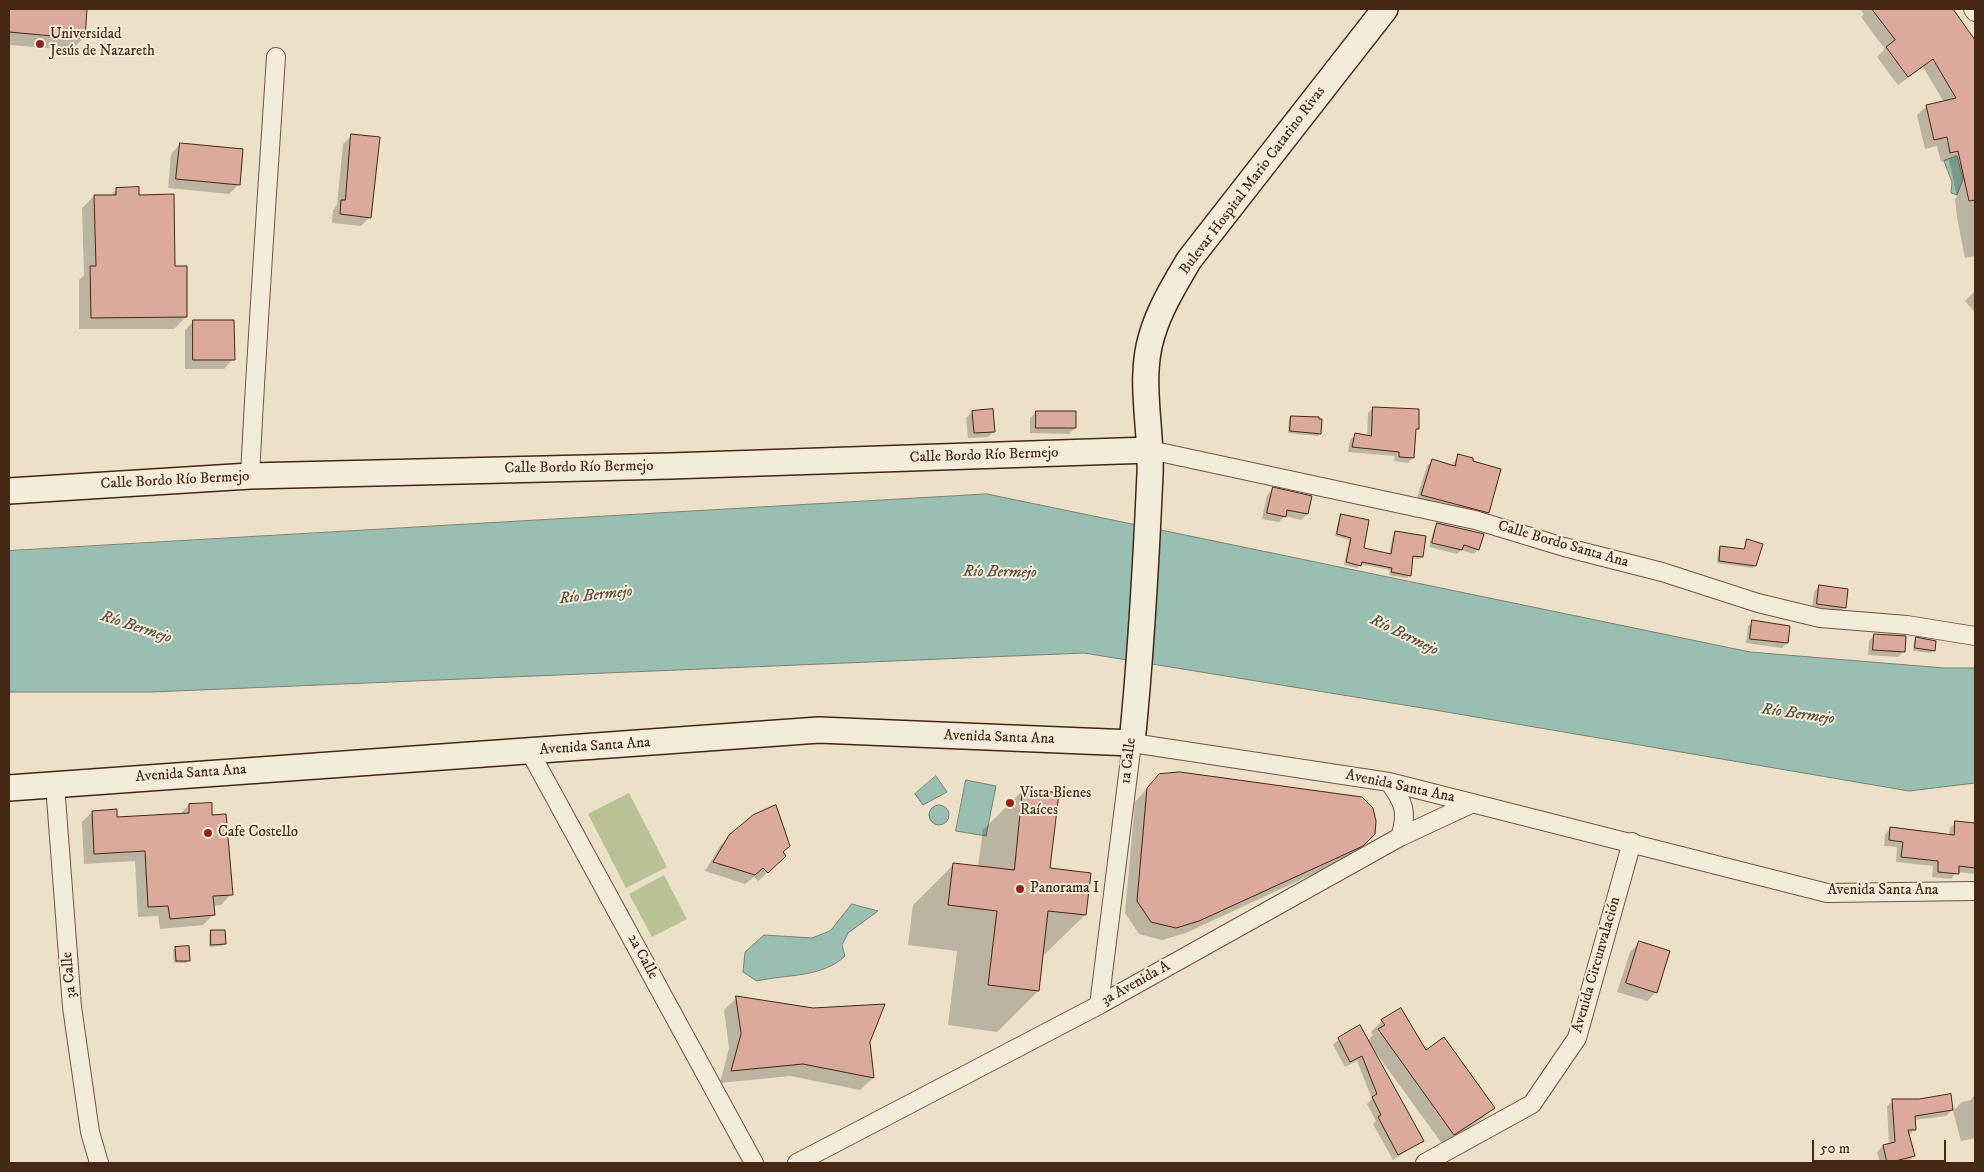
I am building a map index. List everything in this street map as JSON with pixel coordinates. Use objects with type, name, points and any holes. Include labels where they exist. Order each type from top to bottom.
[{"type":"main road","name":"Bulevar Hospital Mario Catarino Rivas","points":[[1147,516],[1150,450],[1146,381],[1151,336],[1165,301],[1189,260],[1384,9]]},
{"type":"main road","name":"Calle Bordo Río Bermejo","points":[[9,491],[250,476],[680,466],[1150,450]]},
{"type":"main road","name":"1a Calle","points":[[1132,743],[1138,682],[1147,516]]},
{"type":"main road","name":"Avenida Santa Ana","points":[[9,788],[819,730],[1132,743]]},
{"type":"street","points":[[250,476],[276,58]]},
{"type":"street","name":"Calle Bordo Santa Ana","points":[[1150,450],[1475,520],[1564,547],[1662,572],[1758,603],[1820,618],[1907,625],[1975,636]]},
{"type":"street","name":"Avenida Santa Ana","points":[[1132,743],[1389,782],[1632,842],[1827,893],[1975,891]]},
{"type":"street","name":"1a Calle","points":[[1099,1005],[1132,743]]},
{"type":"street","name":"2a Calle","points":[[530,752],[754,1163]]},
{"type":"street","points":[[1389,782],[1402,799],[1405,822],[1400,837]]},
{"type":"street","name":"3a Calle","points":[[55,785],[72,1007],[90,1132],[99,1163]]},
{"type":"street","name":"3a Avenida A","points":[[797,1163],[1099,1005],[1400,837],[1473,803]]},
{"type":"street","name":"Avenida Circunvalación","points":[[1425,1163],[1532,1104],[1577,1038],[1632,842]]},
{"type":"green space","points":[[629,793],[667,867],[626,888],[588,814]]},
{"type":"green space","points":[[664,875],[687,919],[652,937],[629,894]]},
{"type":"water","points":[[1957,156],[1963,179],[1957,195],[1951,193],[1952,182],[1944,161]]},
{"type":"water","name":"Río Bermejo","points":[[987,494],[1750,652],[1944,668],[1975,668],[1975,783],[1909,791],[1435,710],[1084,653],[151,692],[9,692],[9,551]]},
{"type":"water","points":[[936,776],[947,792],[923,805],[915,794]]},
{"type":"water","points":[[966,780],[996,786],[986,836],[956,831]]},
{"type":"water","points":[[939,805],[946,808],[949,815],[946,822],[939,825],[932,822],[929,815],[932,808]]},
{"type":"water","points":[[852,904],[878,911],[848,933],[842,945],[845,956],[836,963],[815,972],[757,981],[743,972],[745,952],[764,935],[812,938],[830,931]]},
{"type":"building","points":[[9,9],[87,9],[85,39],[9,32]]},
{"type":"building","points":[[1872,9],[1953,9],[1975,40],[1975,200],[1969,201],[1958,151],[1950,153],[1947,137],[1934,140],[1926,105],[1956,98],[1933,59],[1908,77],[1886,47],[1895,40]]},
{"type":"building","points":[[351,134],[380,137],[371,218],[340,214],[341,200],[345,200]]},
{"type":"building","points":[[180,143],[243,149],[240,185],[176,179]]},
{"type":"building","points":[[139,187],[139,195],[174,194],[175,266],[187,266],[187,317],[91,318],[90,266],[96,266],[94,195],[116,195],[116,188]]},
{"type":"building","points":[[193,320],[234,320],[235,360],[193,360]]},
{"type":"building","points":[[1373,407],[1419,409],[1419,429],[1416,429],[1414,458],[1399,457],[1399,452],[1352,447],[1355,433],[1371,436]]},
{"type":"building","points":[[993,409],[995,432],[974,433],[972,411]]},
{"type":"building","points":[[1036,411],[1076,411],[1076,428],[1036,428]]},
{"type":"building","points":[[1291,416],[1319,417],[1319,419],[1322,419],[1321,434],[1290,431]]},
{"type":"building","points":[[1458,454],[1473,458],[1473,461],[1501,469],[1489,513],[1421,495],[1432,459],[1455,466]]},
{"type":"building","points":[[1273,487],[1312,496],[1308,514],[1287,510],[1286,517],[1267,513]]},
{"type":"building","points":[[1341,514],[1369,520],[1364,548],[1391,554],[1395,531],[1426,536],[1423,557],[1413,556],[1411,576],[1391,572],[1392,568],[1362,562],[1361,566],[1346,562],[1351,538],[1337,534]]},
{"type":"building","points":[[1437,523],[1484,534],[1479,550],[1464,545],[1462,550],[1432,543]]},
{"type":"building","points":[[1747,539],[1763,544],[1756,566],[1719,561],[1720,546],[1744,549]]},
{"type":"building","points":[[1819,585],[1848,589],[1846,608],[1817,604]]},
{"type":"building","points":[[1752,620],[1790,626],[1788,643],[1750,639]]},
{"type":"building","points":[[1874,634],[1906,636],[1905,652],[1873,650]]},
{"type":"building","points":[[1916,637],[1936,641],[1935,651],[1915,648]]},
{"type":"building","points":[[1180,772],[1362,797],[1373,808],[1376,821],[1375,834],[1363,846],[1199,921],[1176,928],[1151,922],[1137,901],[1147,788],[1159,774]]},
{"type":"building","name":"Panorama I","points":[[1023,788],[1059,793],[1050,868],[1091,873],[1086,915],[1048,911],[1039,991],[988,985],[997,911],[948,905],[953,863],[1014,870]]},
{"type":"building","points":[[212,803],[212,815],[226,814],[233,895],[213,896],[215,915],[170,919],[168,906],[148,907],[145,851],[94,854],[92,811],[117,809],[117,817],[189,813],[189,804]]},
{"type":"building","points":[[776,805],[790,846],[783,852],[786,856],[768,873],[763,868],[755,875],[713,862],[729,835],[753,815]]},
{"type":"building","points":[[1955,821],[1975,823],[1975,868],[1959,866],[1959,874],[1938,872],[1938,861],[1901,857],[1903,842],[1889,840],[1890,827],[1954,835]]},
{"type":"building","points":[[211,930],[225,930],[226,944],[211,945]]},
{"type":"building","points":[[1639,941],[1670,951],[1657,993],[1626,983]]},
{"type":"building","points":[[189,946],[190,961],[176,961],[175,947]]},
{"type":"building","points":[[736,996],[813,1008],[885,1004],[870,1042],[874,1078],[803,1064],[731,1071],[741,1034]]},
{"type":"building","points":[[1401,1008],[1426,1050],[1444,1037],[1495,1108],[1454,1135],[1378,1029],[1385,1025],[1381,1020]]},
{"type":"building","points":[[1360,1025],[1424,1141],[1398,1155],[1378,1117],[1381,1115],[1372,1097],[1377,1094],[1362,1056],[1350,1062],[1338,1038]]},
{"type":"building","points":[[1951,1094],[1953,1110],[1915,1116],[1916,1130],[1908,1130],[1915,1156],[1887,1163],[1883,1145],[1895,1142],[1892,1099],[1919,1099]]},
{"type":"place","name":"Universidad Jesús de Nazareth","points":[[40,44]]},
{"type":"place","name":"Vista Bienes Raíces","points":[[1010,803]]},
{"type":"place","name":"Cafe Costello","points":[[208,833]]},
{"type":"place","name":"Panorama I","points":[[1020,889]]}]
